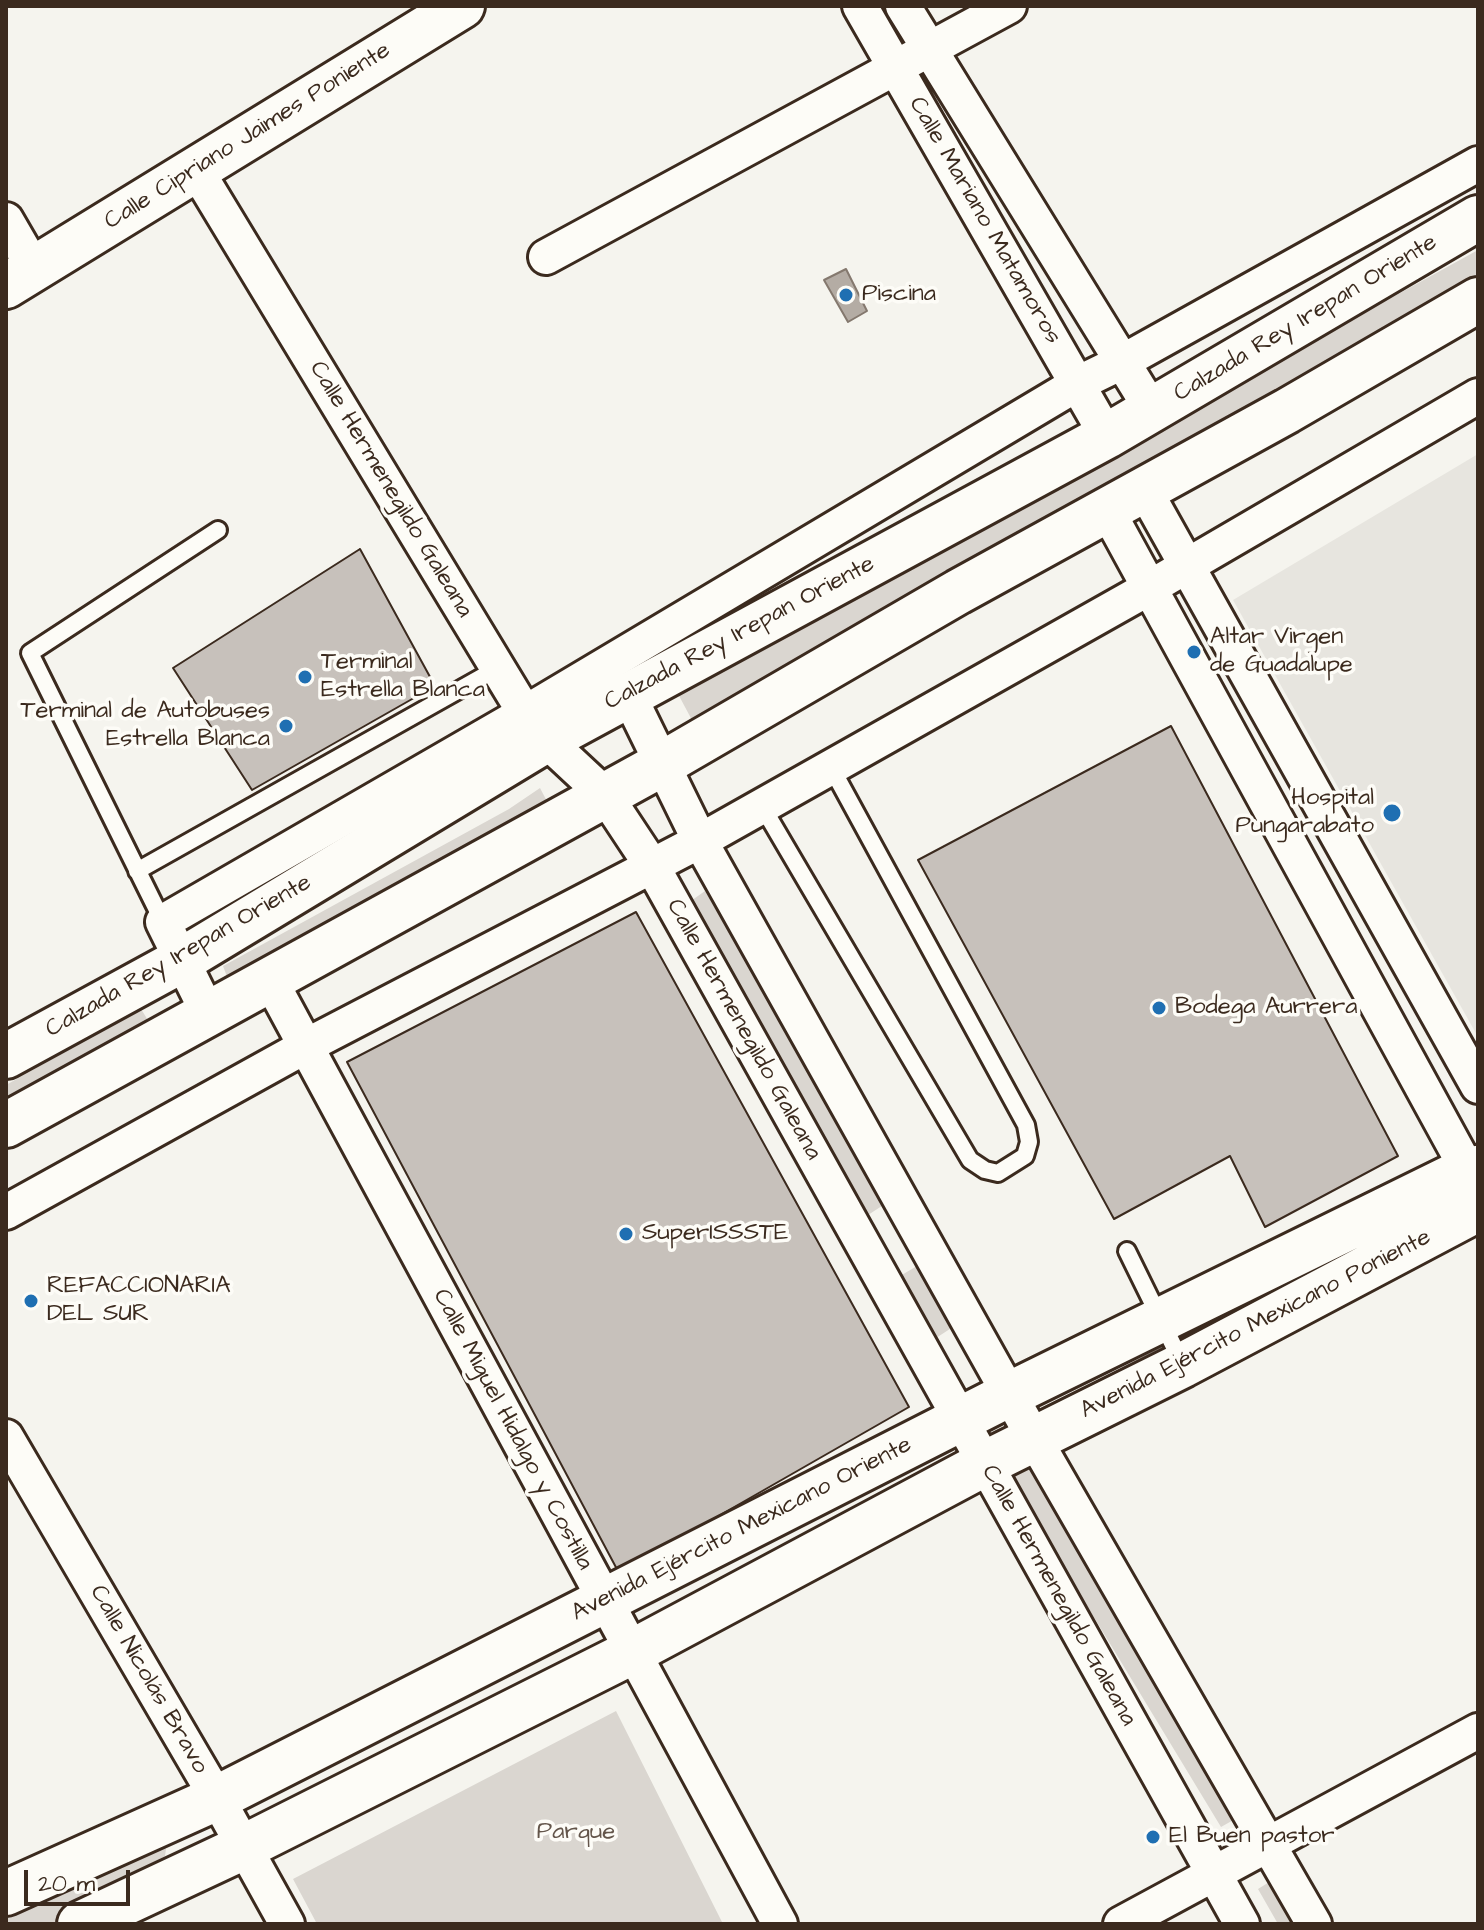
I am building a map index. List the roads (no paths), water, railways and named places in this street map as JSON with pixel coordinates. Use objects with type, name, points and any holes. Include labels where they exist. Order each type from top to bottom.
[{"type":"street","name":"Calle Cipriano Jaimes Poniente","points":[[21,278],[462,6]]},
{"type":"street","name":"Calle Mariano Matamoros","points":[[860,6],[1107,436]]},
{"type":"street","name":"Calle Mariano Matamoros","points":[[903,6],[1152,410]]},
{"type":"street","points":[[546,257],[1009,6]]},
{"type":"street","points":[[536,726],[1077,384],[1478,164]]},
{"type":"street","name":"Calle Hermenegildo Galeana","points":[[195,168],[498,668],[536,726],[605,795],[652,866],[1242,1924]]},
{"type":"street","name":"Calzada Rey Irepan Oriente","points":[[6,1056],[172,941],[536,726],[628,694],[1107,436],[1478,218]]},
{"type":"street","points":[[6,220],[21,278]]},
{"type":"street","points":[[6,1125],[662,764],[958,592],[1287,411],[1478,300]]},
{"type":"street","points":[[6,1212],[306,1046],[700,841],[1149,588],[1478,396]]},
{"type":"street","points":[[1144,489],[1478,1086]]},
{"type":"street","points":[[1107,510],[1476,1184]]},
{"type":"street","points":[[628,694],[700,841],[1035,1440],[1314,1924]]},
{"type":"street","points":[[1307,876],[1349,857]]},
{"type":"street","points":[[172,941],[208,1013]]},
{"type":"street","name":"Calle Miguel Hidalgo y Costilla","points":[[269,978],[780,1924]]},
{"type":"street","name":"Avenida Ejército Mexicano Oriente","points":[[6,1893],[217,1798],[960,1419],[1314,1245],[1476,1184]]},
{"type":"street","name":"Avenida Ejército Mexicano Poniente","points":[[1035,1440],[1333,1287],[1476,1184]]},
{"type":"street","points":[[860,1240],[908,1212]]},
{"type":"street","points":[[1314,1245],[1333,1287]]},
{"type":"street","name":"Calle Nicolás Bravo","points":[[6,1437],[287,1924]]},
{"type":"street","points":[[80,1924],[244,1847],[632,1652],[984,1464],[1035,1440]]},
{"type":"street","points":[[1121,1924],[1478,1731]]},
{"type":"lane","points":[[172,941],[30,653],[218,530]]},
{"type":"lane","points":[[137,871],[498,668]]},
{"type":"lane","points":[[762,806],[970,1160],[985,1170],[998,1173],[1025,1156],[1029,1142],[1026,1125],[831,767]]},
{"type":"lane","points":[[1127,1251],[1183,1365]]},
{"type":"place","name":"Piscina","points":[[846,295]]},
{"type":"place","name":"Altar Virgen de Guadalupe","points":[[1194,652]]},
{"type":"place","name":"Terminal Estrella Blanca","points":[[305,677]]},
{"type":"place","name":"Terminal de Autobuses Estrella Blanca","points":[[286,726]]},
{"type":"place","name":"Hospital Pungarabato","points":[[1392,813]]},
{"type":"place","name":"Bodega Aurrera","points":[[1159,1008]]},
{"type":"place","name":"SuperISSSTE","points":[[626,1234]]},
{"type":"place","name":"REFACCIONARIA DEL SUR","points":[[31,1301]]},
{"type":"place","name":"El Buen pastor","points":[[1153,1837]]},
{"type":"park label","name":"Parque","points":[[576,1833]]}]
